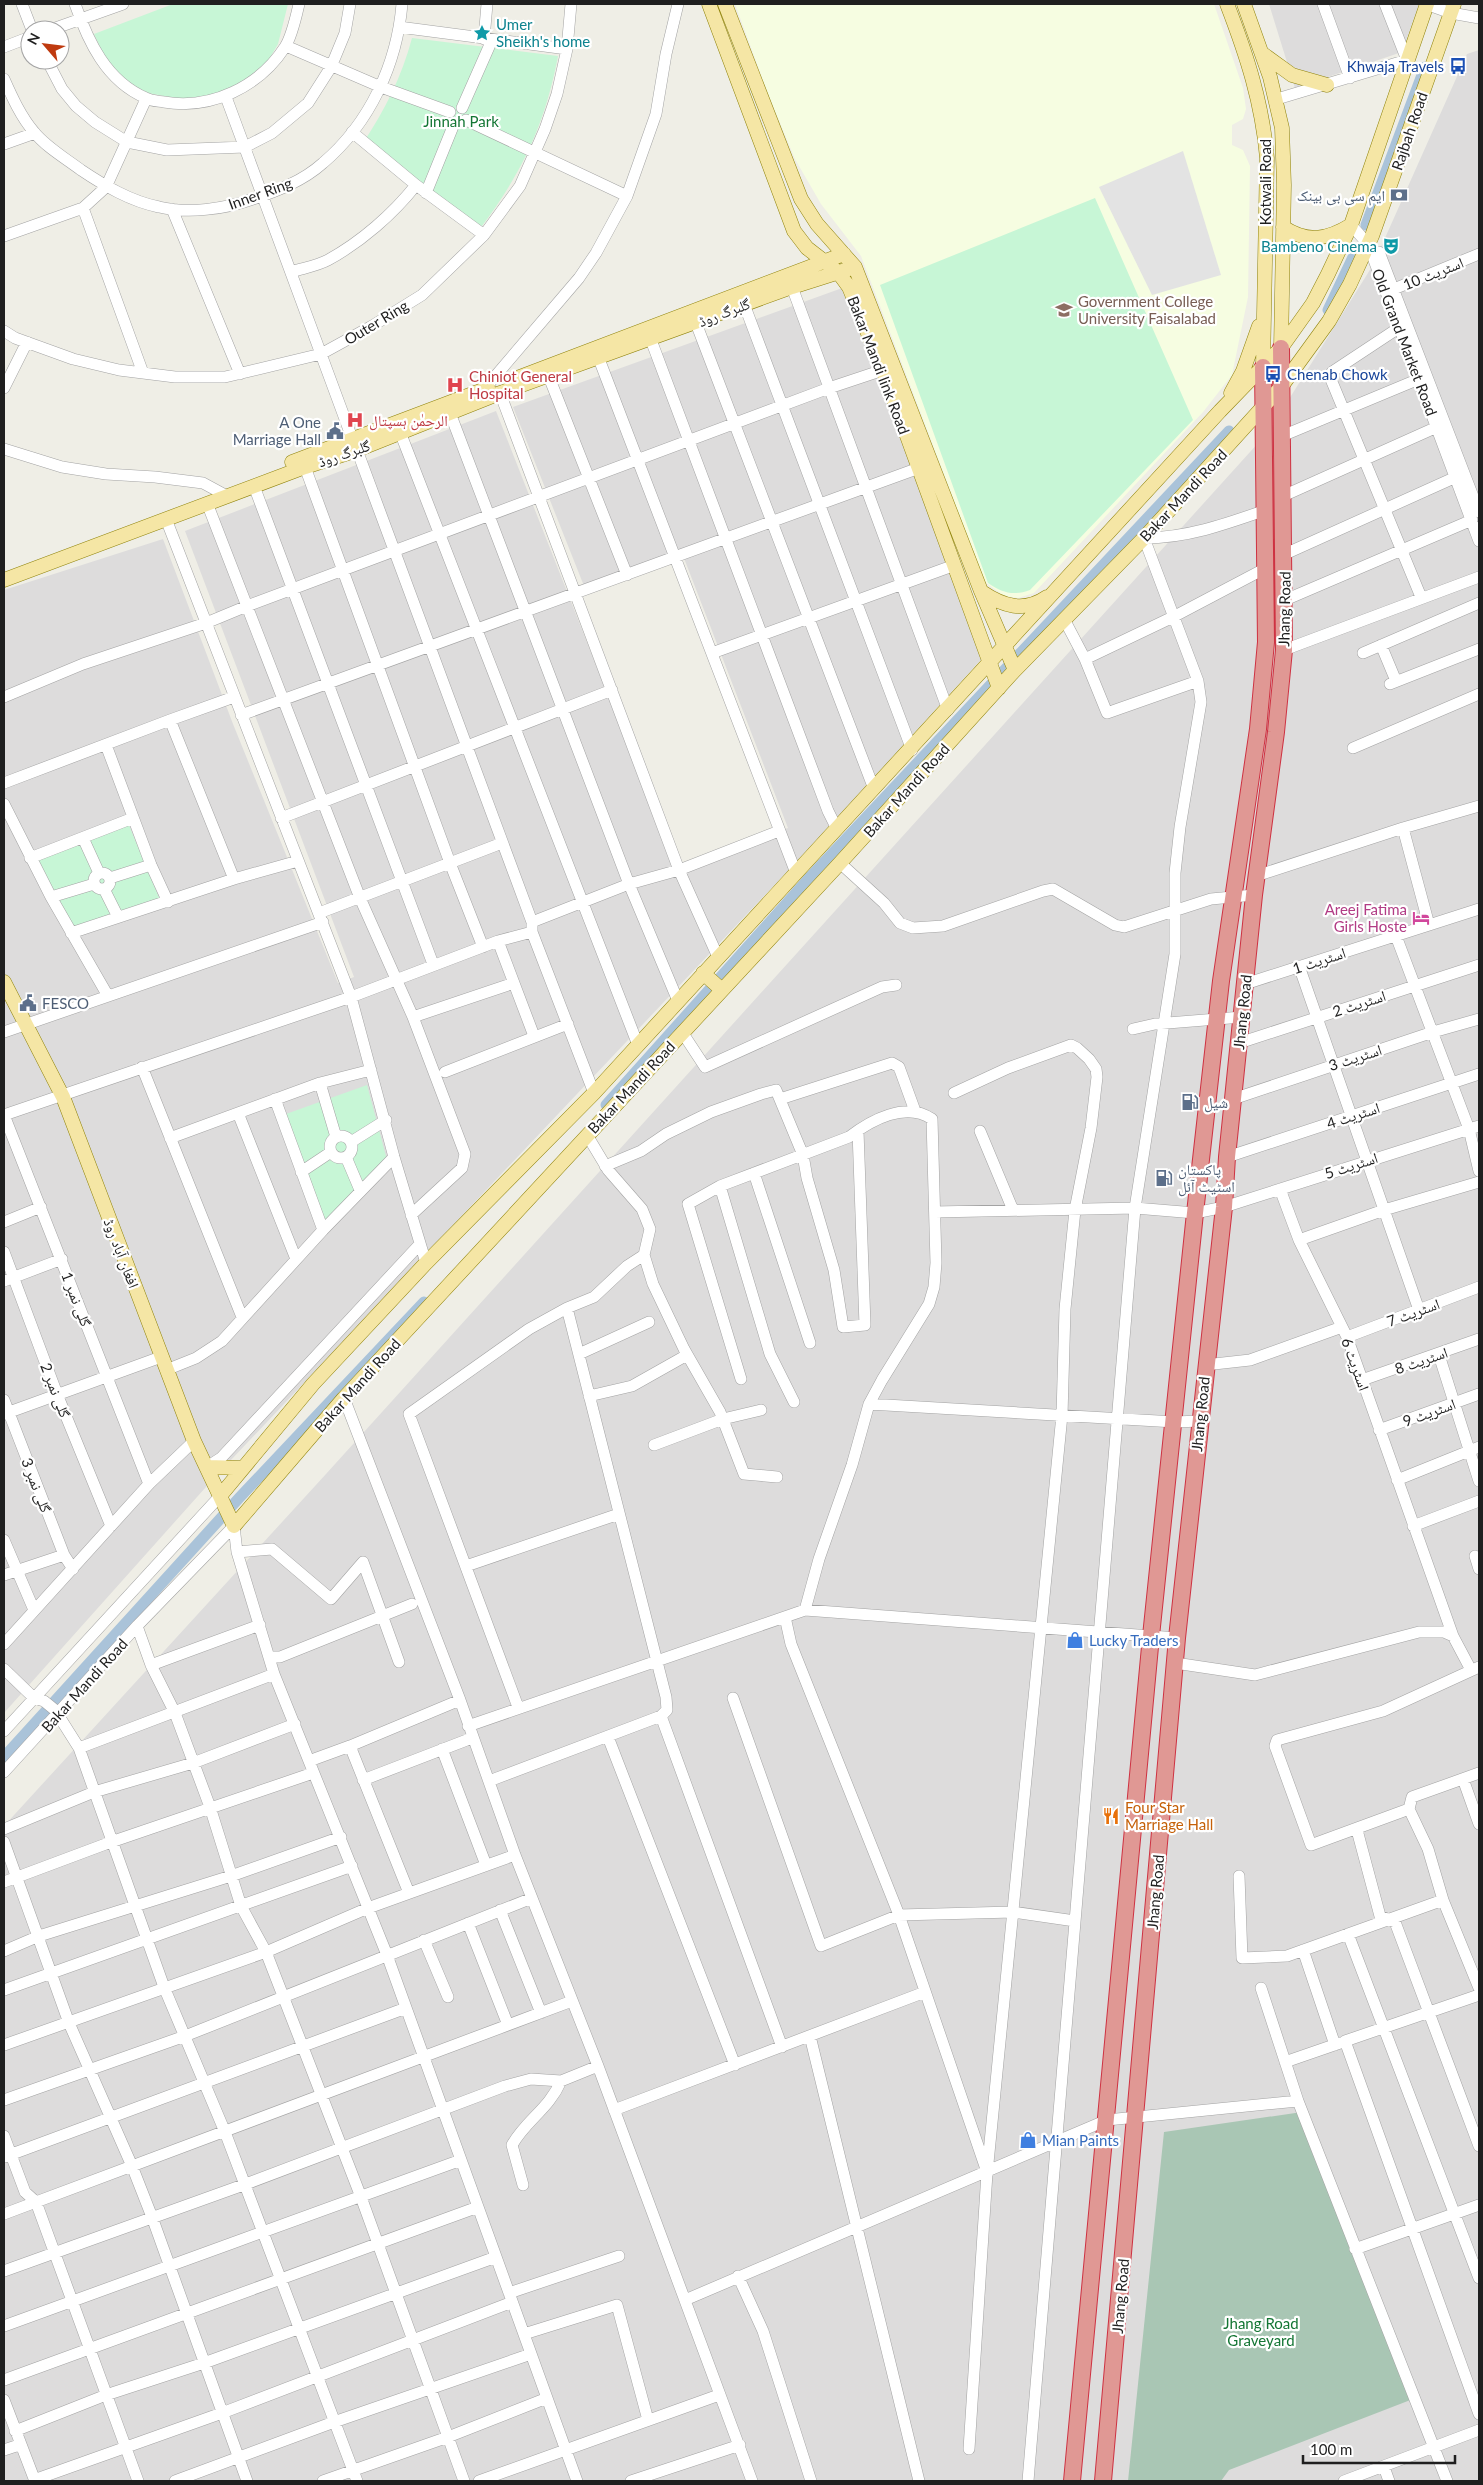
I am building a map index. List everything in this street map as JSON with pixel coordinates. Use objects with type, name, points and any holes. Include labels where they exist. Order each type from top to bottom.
[{"type":"highway","name":"Jhang Road","points":[[1103,2481],[1177,1638],[1205,1365],[1224,1207],[1238,1044],[1256,876],[1276,732],[1284,650],[1286,600],[1280,387],[1281,348]]},
{"type":"highway","name":"Jhang Road","points":[[1072,2481],[1151,1636],[1195,1213],[1218,1018],[1258,729],[1266,642],[1263,367]]},
{"type":"main road","name":"Bakar Mandi link Road","points":[[709,4],[785,212],[794,231],[807,248],[838,272],[849,287],[919,468],[999,688]]},
{"type":"main road","name":"Bakar Mandi link Road","points":[[725,4],[801,200],[816,224],[855,267],[981,591],[1015,670]]},
{"type":"main road","name":"Kotwali Road","points":[[1227,4],[1252,70],[1265,127],[1268,158],[1263,367]]},
{"type":"main road","name":"Kotwali Road","points":[[1244,4],[1277,99],[1282,128],[1284,157],[1281,348]]},
{"type":"main road","name":"Rajbah Road","points":[[1263,367],[1281,348],[1313,303],[1351,225],[1407,60],[1429,5]]},
{"type":"main road","name":"Rajbah Road","points":[[1264,408],[1329,322],[1350,284],[1370,240],[1451,9]]},
{"type":"main road","points":[[1262,54],[1292,75],[1327,85]]},
{"type":"main road","points":[[1283,227],[1302,237],[1324,238],[1351,225]]},
{"type":"main road","name":"گلبرگ روڈ","points":[[4,580],[208,503],[221,493],[254,486],[305,467],[482,390],[640,333],[844,254]]},
{"type":"main road","name":"گلبرگ روڈ","points":[[4,570],[355,444],[400,432],[500,393],[651,340],[744,304],[855,267]]},
{"type":"main road","points":[[1220,411],[1243,371],[1252,349],[1264,303]]},
{"type":"main road","name":"Bakar Mandi Road","points":[[222,1501],[243,1468],[313,1384],[426,1263],[594,1093],[718,957],[912,750],[1220,411],[1263,367]]},
{"type":"main road","name":"Bakar Mandi Road","points":[[233,1523],[344,1398],[840,863],[1015,670],[1144,538],[1264,408]]},
{"type":"main road","points":[[981,591],[998,603],[1019,607],[1039,602],[1056,590]]},
{"type":"main road","points":[[704,973],[722,990]]},
{"type":"main road","name":"افغان آباد روڈ","points":[[4,982],[63,1097],[194,1441],[233,1523]]},
{"type":"main road","points":[[207,1467],[243,1468]]},
{"type":"street","points":[[22,4],[28,20]]},
{"type":"street","points":[[75,4],[95,52],[116,78],[146,99],[189,104],[226,97],[254,79],[286,46],[299,4]]},
{"type":"street","points":[[70,24],[123,4]]},
{"type":"street","points":[[52,70],[62,89],[76,106],[95,122],[127,142],[167,150],[244,147],[272,133],[308,103],[331,67],[345,33],[350,4]]},
{"type":"street","name":"Inner Ring","points":[[4,79],[35,133],[50,148],[106,187],[159,207],[172,209],[221,208],[286,187],[323,164],[352,132],[367,112],[381,87],[399,28],[402,4]]},
{"type":"street","points":[[454,124],[462,124],[488,40],[486,4]]},
{"type":"street","name":"Outer Ring","points":[[4,331],[72,359],[119,370],[175,377],[225,377],[321,354],[422,295],[484,236],[520,186],[535,154],[558,94],[567,49],[571,4]]},
{"type":"street","points":[[472,404],[579,278],[596,252],[627,196],[656,114],[666,54],[678,4]]},
{"type":"street","points":[[1323,4],[1350,78]]},
{"type":"street","points":[[1277,99],[1407,60],[1385,4]]},
{"type":"street","points":[[1429,5],[1451,9],[1479,18]]},
{"type":"street","points":[[399,28],[567,49]]},
{"type":"street","points":[[4,47],[20,41]]},
{"type":"street","points":[[286,46],[331,67],[450,112]]},
{"type":"street","points":[[226,97],[594,1093]]},
{"type":"street","points":[[4,236],[83,208],[106,187],[146,99]]},
{"type":"street","points":[[450,112],[456,108],[535,154],[627,196]]},
{"type":"street","points":[[450,112],[451,120],[454,124]]},
{"type":"street","points":[[426,193],[454,124]]},
{"type":"street","points":[[352,132],[426,193],[484,236]]},
{"type":"street","points":[[4,144],[35,133]]},
{"type":"street","points":[[291,272],[327,261],[346,248],[400,204],[416,185]]},
{"type":"street","points":[[83,208],[143,373]]},
{"type":"street","points":[[172,209],[240,374]]},
{"type":"street","name":"Old Grand Market Road","points":[[1351,225],[1370,240],[1391,290],[1476,516],[1479,541]]},
{"type":"street","name":"اسٹریٹ 10","points":[[1391,290],[1479,254]]},
{"type":"street","points":[[792,287],[948,710]]},
{"type":"street","name":"Old Grand Market Road","points":[[1391,290],[1400,327],[1437,428],[1456,477],[1476,516]]},
{"type":"street","points":[[744,304],[912,750]]},
{"type":"street","points":[[696,323],[874,789]]},
{"type":"street","points":[[1400,327],[1330,374],[1421,597]]},
{"type":"street","points":[[651,340],[828,811],[837,830]]},
{"type":"street","points":[[4,388],[27,342]]},
{"type":"street","points":[[599,358],[796,874]]},
{"type":"street","points":[[4,697],[83,664],[206,623],[292,588],[588,477],[882,370]]},
{"type":"street","points":[[549,377],[627,574]]},
{"type":"street","points":[[1282,436],[1419,379]]},
{"type":"street","points":[[500,393],[679,870],[718,957]]},
{"type":"street","points":[[450,413],[630,884],[678,1001]]},
{"type":"street","points":[[1284,496],[1437,428]]},
{"type":"street","points":[[400,432],[638,1045]]},
{"type":"street","points":[[4,449],[62,467],[106,474],[194,481],[203,483],[221,493]]},
{"type":"street","points":[[305,467],[414,766],[483,947]]},
{"type":"street","points":[[241,715],[919,468]]},
{"type":"street","points":[[1284,554],[1456,477]]},
{"type":"street","points":[[254,486],[433,964]]},
{"type":"street","points":[[208,503],[360,898],[413,1017],[465,1154],[465,1163],[462,1168],[412,1215]]},
{"type":"street","points":[[1028,2481],[1136,1208],[1175,954],[1175,873],[1180,827],[1201,702],[1198,681],[1144,538],[1168,538],[1213,528],[1266,510]]},
{"type":"street","points":[[1286,600],[1476,516]]},
{"type":"street","points":[[166,519],[351,997],[386,1120],[394,1157],[426,1263]]},
{"type":"street","points":[[712,653],[955,566]]},
{"type":"street","points":[[1085,659],[1174,617],[1266,568]]},
{"type":"street","points":[[1284,650],[1421,597],[1479,577]]},
{"type":"street","points":[[1363,653],[1479,603]]},
{"type":"street","points":[[1064,619],[1085,659],[1107,713],[1198,681]]},
{"type":"street","points":[[1381,645],[1393,683],[1479,649]]},
{"type":"street","points":[[281,818],[612,690]]},
{"type":"street","points":[[1353,748],[1479,694]]},
{"type":"street","points":[[4,783],[106,746],[170,720],[234,698]]},
{"type":"street","points":[[170,720],[234,879]]},
{"type":"street","points":[[106,746],[151,865],[168,902]]},
{"type":"street","points":[[4,804],[51,897],[108,996]]},
{"type":"street","points":[[1256,876],[1403,828],[1479,806]]},
{"type":"street","points":[[30,858],[133,818]]},
{"type":"street","points":[[1403,828],[1429,925]]},
{"type":"street","points":[[4,1115],[63,1097],[142,1067],[351,997],[433,964],[498,941],[630,884],[679,870],[779,831]]},
{"type":"street","points":[[83,838],[118,917]]},
{"type":"street","points":[[4,1032],[321,918],[360,898],[502,843]]},
{"type":"street","points":[[71,933],[234,879],[298,861]]},
{"type":"street","points":[[840,863],[884,903],[900,923],[914,928],[943,926],[1053,889],[1115,925],[1124,926],[1211,899],[1254,895]]},
{"type":"street","points":[[51,897],[151,865]]},
{"type":"street","name":"اسٹریٹ 1","points":[[1245,984],[1479,909]]},
{"type":"street","points":[[1396,936],[1452,1082],[1474,1127],[1479,1171]]},
{"type":"street","points":[[498,941],[534,1036]]},
{"type":"street","name":"اسٹریٹ 2","points":[[1238,1044],[1316,1016],[1479,964]]},
{"type":"street","points":[[1299,966],[1419,1310]]},
{"type":"street","points":[[413,1017],[514,984]]},
{"type":"street","points":[[682,1032],[705,1067],[882,987],[896,985]]},
{"type":"street","points":[[1134,1029],[1163,1024],[1242,1017]]},
{"type":"street","name":"اسٹریٹ 3","points":[[1233,1099],[1432,1032],[1479,1019]]},
{"type":"street","points":[[445,1072],[568,1024]]},
{"type":"street","points":[[954,1093],[1008,1068],[1071,1045],[1089,1059],[1096,1069],[1095,1097],[1075,1210],[1065,1309],[1062,1415],[987,2172],[969,2449]]},
{"type":"street","points":[[780,1099],[892,1063],[899,1067],[915,1111]]},
{"type":"street","points":[[142,1067],[242,1316]]},
{"type":"street","points":[[170,1138],[320,1083],[371,1070]]},
{"type":"street","name":"اسٹریٹ 4","points":[[1227,1158],[1479,1074]]},
{"type":"street","points":[[320,1083],[336,1137]]},
{"type":"street","points":[[605,1166],[641,1151],[666,1134],[711,1112],[776,1090],[803,1155],[807,1178],[834,1270],[843,1327],[865,1325],[858,1131]]},
{"type":"street","points":[[274,1099],[323,1230]]},
{"type":"street","points":[[741,1379],[688,1204],[720,1186],[849,1137],[875,1121],[906,1110],[915,1111],[932,1119],[936,1264],[934,1287],[929,1304],[869,1404],[852,1464],[827,1530],[805,1610]]},
{"type":"street","points":[[238,1113],[296,1259]]},
{"type":"street","name":"گلی نمبر 1","points":[[4,1115],[149,1484]]},
{"type":"street","points":[[351,1142],[386,1120]]},
{"type":"street","name":"اسٹریٹ 5","points":[[935,1212],[1136,1208],[1195,1213],[1224,1207],[1474,1127]]},
{"type":"street","points":[[980,1131],[1013,1210]]},
{"type":"street","points":[[587,1135],[605,1166],[642,1209],[650,1229],[644,1255],[654,1284],[687,1355],[722,1419],[744,1474],[777,1478]]},
{"type":"street","points":[[344,1136],[351,1142],[351,1151],[346,1157],[337,1158],[331,1152],[330,1144],[336,1137],[344,1136]]},
{"type":"street","points":[[301,1172],[331,1152]]},
{"type":"street","points":[[346,1157],[360,1190]]},
{"type":"street","points":[[6,1414],[106,1376],[196,1358],[210,1350],[222,1341],[242,1316],[360,1190],[394,1157]]},
{"type":"street","points":[[754,1174],[810,1343]]},
{"type":"street","points":[[1299,1240],[1384,1210],[1479,1182]]},
{"type":"street","points":[[720,1186],[770,1354],[794,1402]]},
{"type":"street","name":"اسٹریٹ 6","points":[[1280,1188],[1299,1240],[1345,1332],[1453,1636],[1477,1668]]},
{"type":"street","points":[[4,1222],[41,1207]]},
{"type":"street","points":[[207,1467],[221,1458],[420,1244]]},
{"type":"street","name":"گلی نمبر 2","points":[[4,1252],[9,1279],[111,1526]]},
{"type":"street","points":[[518,1707],[409,1414],[529,1329],[567,1308],[594,1297],[627,1266],[644,1255]]},
{"type":"street","points":[[9,1279],[62,1259]]},
{"type":"street","name":"اسٹریٹ 7","points":[[1205,1365],[1250,1360],[1419,1310],[1479,1287]]},
{"type":"street","points":[[489,1781],[608,1737],[660,1716],[667,1710],[666,1697],[657,1660],[567,1308]]},
{"type":"street","points":[[579,1354],[648,1322]]},
{"type":"street","name":"اسٹریٹ 8","points":[[1362,1380],[1479,1340]]},
{"type":"street","points":[[589,1396],[632,1386],[687,1355]]},
{"type":"street","points":[[1439,1355],[1454,1403],[1474,1449],[1479,1481]]},
{"type":"street","name":"اسٹریٹ 9","points":[[1379,1430],[1479,1394]]},
{"type":"street","points":[[344,1398],[460,1700],[515,1855],[598,2066],[752,2481]]},
{"type":"street","name":"گلی نمبر 3","points":[[4,1400],[6,1414],[64,1555],[73,1569]]},
{"type":"street","points":[[869,1404],[1174,1422],[1200,1421]]},
{"type":"street","points":[[654,1445],[722,1419],[761,1410]]},
{"type":"street","points":[[4,1644],[149,1484],[194,1441]]},
{"type":"street","points":[[1396,1480],[1474,1449]]},
{"type":"street","name":"Bakar Mandi Road","points":[[4,1731],[39,1700],[222,1501]]},
{"type":"street","points":[[1413,1526],[1479,1501]]},
{"type":"street","points":[[466,1566],[619,1514]]},
{"type":"street","points":[[233,1523],[237,1552],[274,1674],[387,1955],[577,2481]]},
{"type":"street","name":"Bakar Mandi Road","points":[[4,1772],[56,1712],[233,1523]]},
{"type":"street","points":[[4,1540],[16,1572],[34,1610]]},
{"type":"street","points":[[237,1552],[272,1549],[331,1599],[363,1562],[398,1662]]},
{"type":"street","points":[[4,1575],[64,1555]]},
{"type":"street","points":[[1475,1556],[1479,1569]]},
{"type":"street","points":[[269,1657],[280,1657],[412,1604]]},
{"type":"street","points":[[468,1726],[518,1707],[805,1610],[1177,1638]]},
{"type":"street","points":[[785,1617],[792,1644],[899,1916],[987,2172]]},
{"type":"street","points":[[151,1665],[260,1625]]},
{"type":"street","points":[[137,1626],[151,1665],[175,1712],[194,1763],[241,1906],[266,1952],[320,2095],[342,2147],[397,2293],[464,2481]]},
{"type":"street","points":[[1175,1662],[1255,1675],[1419,1632],[1444,1632],[1453,1636]]},
{"type":"street","points":[[1409,1809],[1357,1830],[1311,1845],[1275,1746],[1277,1740],[1382,1711],[1477,1668]]},
{"type":"street","points":[[4,1669],[39,1700],[56,1712],[78,1748],[164,1987],[246,2184],[356,2481]]},
{"type":"street","points":[[78,1748],[274,1674]]},
{"type":"street","points":[[732,1698],[821,1946],[899,1916],[1013,1912],[1075,1921]]},
{"type":"street","points":[[309,1761],[460,1700]]},
{"type":"street","points":[[660,1716],[782,2047]]},
{"type":"street","points":[[4,1829],[94,1792],[194,1763],[295,1724]]},
{"type":"street","points":[[608,1737],[735,2065]]},
{"type":"street","points":[[363,1780],[472,1738]]},
{"type":"street","points":[[350,1746],[410,1893]]},
{"type":"street","points":[[442,1749],[486,1864]]},
{"type":"street","points":[[4,1882],[210,1807],[313,1773]]},
{"type":"street","points":[[1479,1773],[1412,1797],[1409,1809],[1428,1849],[1443,1900],[1479,1988]]},
{"type":"street","points":[[1463,1779],[1479,1824]]},
{"type":"street","points":[[1357,1830],[1380,1916],[1395,1922],[1479,2146]]},
{"type":"street","points":[[4,1951],[39,1936],[231,1876],[341,1837]]},
{"type":"street","points":[[4,1842],[69,2023],[111,2116],[152,2217],[247,2481]]},
{"type":"street","points":[[4,2045],[266,1952],[368,1908],[515,1855]]},
{"type":"street","points":[[4,1990],[352,1866]]},
{"type":"street","points":[[1239,1876],[1242,1958],[1287,1956],[1443,1900]]},
{"type":"street","points":[[4,2100],[185,2036],[532,1898]]},
{"type":"street","points":[[500,1910],[541,2013]]},
{"type":"street","points":[[468,1923],[508,2025]]},
{"type":"street","points":[[1348,1934],[1479,2278]]},
{"type":"street","points":[[424,1940],[448,1997]]},
{"type":"street","points":[[1303,1950],[1412,2229],[1479,2414]]},
{"type":"street","points":[[1261,1988],[1298,2101],[1354,2249],[1447,2481]]},
{"type":"street","points":[[614,2110],[925,1992]]},
{"type":"street","points":[[1285,2062],[1479,1995]]},
{"type":"street","points":[[4,2214],[572,2001]]},
{"type":"street","points":[[7,2155],[203,2082],[302,2048],[406,2008]]},
{"type":"street","points":[[810,2036],[919,2481]]},
{"type":"street","points":[[4,2271],[246,2184],[442,2108],[531,2079],[561,2081],[598,2066]]},
{"type":"street","points":[[523,2186],[512,2145],[517,2136],[554,2097],[561,2081]]},
{"type":"street","points":[[685,2300],[1107,2120],[1298,2101]]},
{"type":"street","points":[[4,2136],[7,2155],[25,2192],[36,2202],[138,2481]]},
{"type":"street","points":[[4,2326],[461,2160]]},
{"type":"street","points":[[1354,2249],[1479,2205]]},
{"type":"street","points":[[4,2380],[478,2207]]},
{"type":"street","points":[[4,2400],[19,2444],[35,2481],[222,2413],[413,2339],[510,2297],[619,2256]]},
{"type":"street","points":[[15,2431],[106,2395],[204,2363],[496,2257]]},
{"type":"street","points":[[738,2276],[763,2332],[811,2481]]},
{"type":"street","points":[[524,2334],[617,2305],[648,2420]]},
{"type":"street","points":[[175,2481],[334,2422],[531,2354]]},
{"type":"street","points":[[479,2481],[719,2395]]},
{"type":"street","points":[[323,2481],[448,2437],[547,2398]]},
{"type":"street","points":[[1344,2481],[1479,2430]]},
{"type":"street","points":[[4,2450],[19,2444]]},
{"type":"street","points":[[631,2481],[740,2445]]},
{"type":"street","points":[[1384,2467],[1389,2481]]},
{"type":"shaded area","name":"Government College University Faisalabad","points":[[735,4],[1214,4],[1243,88],[1246,109],[1243,119],[1232,125],[1232,145],[1243,150],[1250,166],[1248,297],[1232,375],[1203,412],[1034,593],[1018,598],[1004,596],[985,582],[861,256],[821,204],[795,159],[768,94]]},
{"type":"shaded area","points":[[1269,4],[1419,4],[1402,52],[1295,88]]},
{"type":"shaded area","points":[[1479,50],[1479,2481],[4,2481],[4,1826],[326,1474],[1269,431],[1373,265],[1467,54]]},
{"type":"shaded area","points":[[1183,151],[1221,275],[1152,295],[1099,187]]},
{"type":"shaded area","points":[[845,287],[987,653],[800,858],[214,1478],[4,1713],[4,590],[163,539],[233,724],[338,983],[354,977],[185,531],[496,411],[675,866],[788,828],[682,553],[584,586],[513,407]]},
{"type":"green space","points":[[173,4],[288,4],[278,44],[268,61],[250,76],[228,90],[190,101],[148,93],[131,85],[106,60],[94,34]]},
{"type":"green space","name":"Jinnah Park","points":[[412,38],[558,56],[546,105],[529,148],[507,189],[479,230],[363,143],[379,118],[392,92]]},
{"type":"green space","points":[[1095,198],[1193,420],[1030,590],[1019,593],[1008,592],[988,583],[880,285]]},
{"type":"green space","points":[[128,823],[160,900],[74,927],[37,859]]},
{"type":"green space","points":[[367,1085],[387,1160],[320,1230],[286,1114]]},
{"type":"green space","name":"Jhang Road Graveyard","points":[[1302,2112],[1413,2399],[1229,2470],[1221,2481],[1128,2481],[1164,2132]]},
{"type":"waterway","points":[[1366,225],[1425,67]]},
{"type":"waterway","points":[[1328,310],[1353,257]]},
{"type":"waterway","points":[[606,1105],[811,876],[1229,431]]},
{"type":"waterway","points":[[4,1757],[240,1497],[424,1302]]},
{"type":"place","name":"Umer Sheikh's home","points":[[482,33]]},
{"type":"place","name":"Khwaja Travels","points":[[1458,66]]},
{"type":"place","name":"ایم سی بی بینک","points":[[1399,195]]},
{"type":"place","name":"Bambeno Cinema","points":[[1391,246]]},
{"type":"place","name":"Government College University Faisalabad","points":[[1064,310]]},
{"type":"place","name":"Chenab Chowk","points":[[1273,374]]},
{"type":"place","name":"Chiniot General Hospital","points":[[455,385]]},
{"type":"place","name":"الرحمٰن ہسپتال","points":[[355,420]]},
{"type":"place","name":"A One Marriage Hall","points":[[335,431]]},
{"type":"place","name":"Areej Fatima Girls Hoste","points":[[1421,918]]},
{"type":"place","name":"FESCO","points":[[28,1003]]},
{"type":"place","name":"شیل","points":[[1190,1102]]},
{"type":"place","name":"پاکستان اسٹیٹ آئل","points":[[1164,1178]]},
{"type":"place","name":"Lucky Traders","points":[[1075,1640]]},
{"type":"place","name":"Four Star Marriage Hall","points":[[1111,1816]]},
{"type":"place","name":"Mian Paints","points":[[1028,2140]]}]
